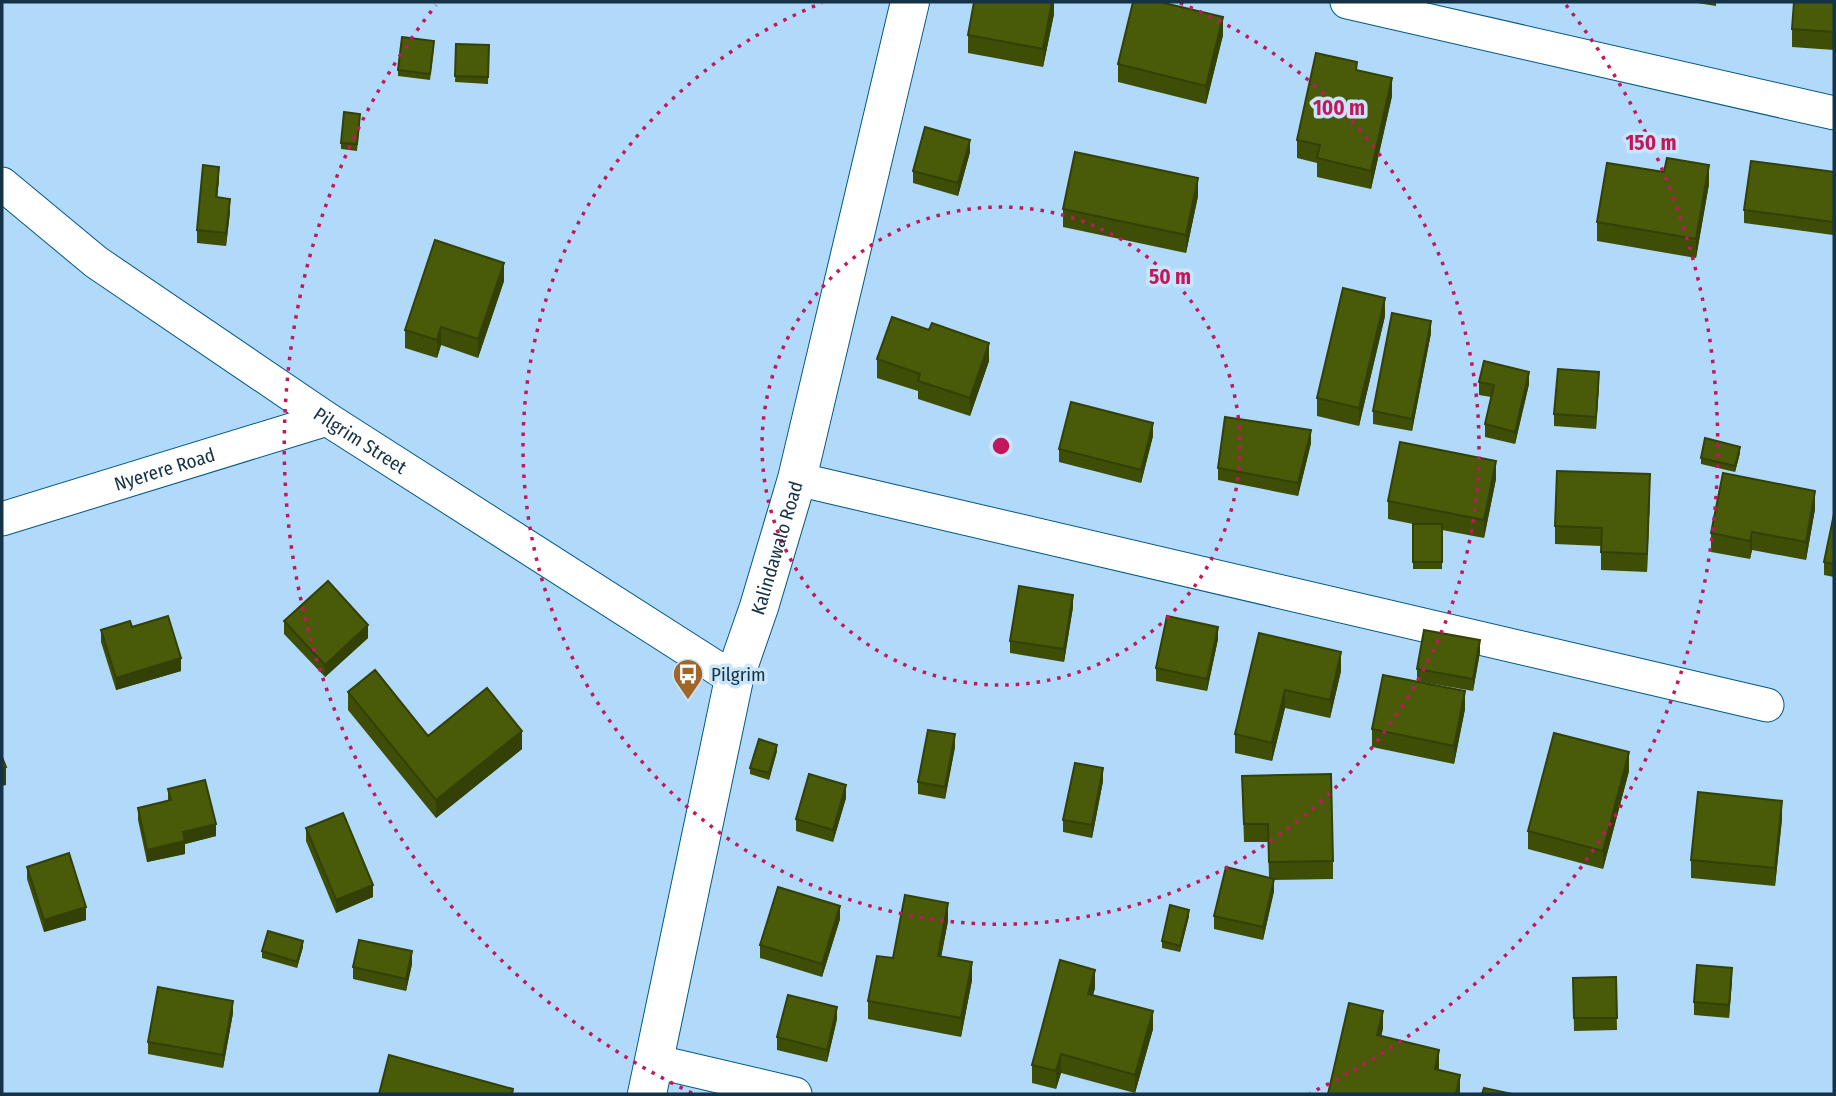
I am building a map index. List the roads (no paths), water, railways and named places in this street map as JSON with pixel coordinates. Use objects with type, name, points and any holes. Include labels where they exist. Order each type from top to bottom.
[{"type":"street","name":"Kalindawalo Road","points":[[650,1078],[734,678],[759,607],[796,479],[911,2]]},
{"type":"street","points":[[1347,2],[1834,113]]},
{"type":"street","name":"Pilgrim Street","points":[[2,184],[96,262],[327,419],[734,678]]},
{"type":"street","name":"Nyerere Road","points":[[2,519],[76,499],[327,419]]},
{"type":"street","points":[[796,479],[1767,705]]},
{"type":"street","points":[[650,1078],[795,1094]]},
{"type":"place","name":"Pilgrim","points":[[688,701]]}]
